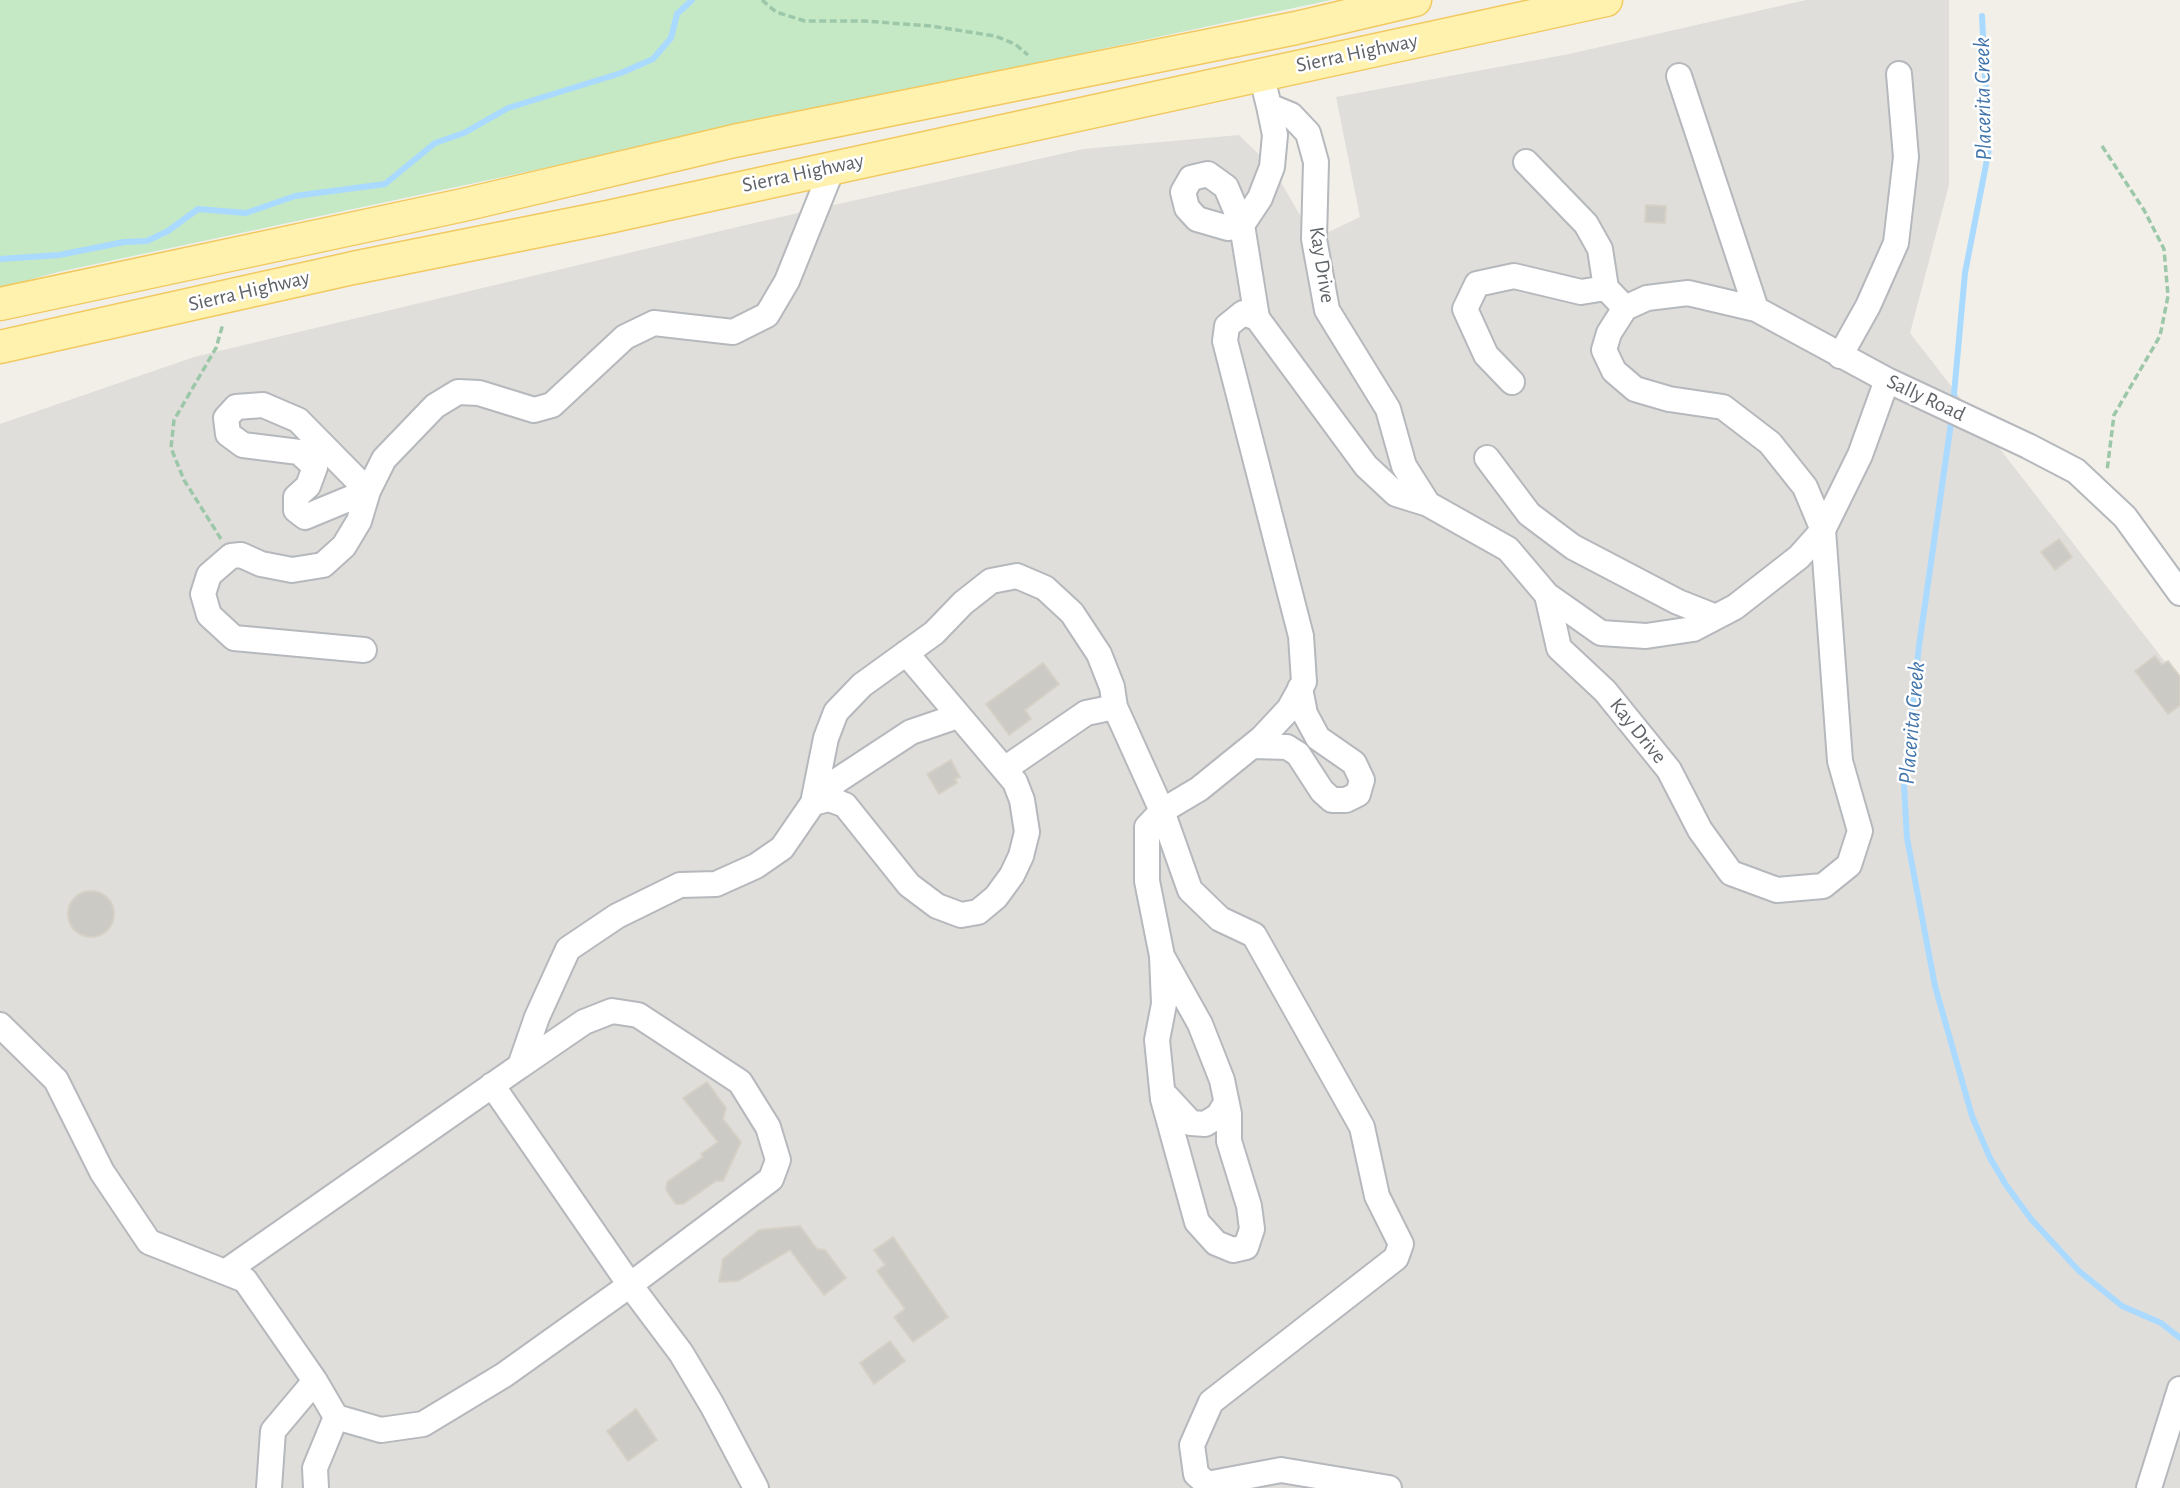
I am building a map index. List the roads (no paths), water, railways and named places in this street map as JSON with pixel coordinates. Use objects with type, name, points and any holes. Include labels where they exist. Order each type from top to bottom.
[{"type":"main road","name":"Sierra Highway","points":[[0,304],[463,205],[824,123],[1415,0]]},
{"type":"main road","name":"Sierra Highway","points":[[0,347],[1606,0]]},
{"type":"main road","points":[[824,123],[832,169]]},
{"type":"street","points":[[1261,74],[1275,135],[1272,167],[1260,198],[1242,225],[1257,318],[1366,466],[1396,494],[1427,504]]},
{"type":"street","points":[[1840,356],[1868,306],[1896,243],[1906,157],[1899,74]]},
{"type":"street","points":[[1679,76],[1756,309]]},
{"type":"street","name":"Kay Drive","points":[[1269,106],[1291,115],[1308,133],[1316,162],[1314,239],[1327,310],[1388,409],[1404,466],[1427,504],[1508,549],[1548,595],[1559,648],[1605,691],[1669,769],[1700,830],[1731,873],[1777,890],[1823,886],[1849,865],[1860,831],[1840,761],[1823,530]]},
{"type":"street","points":[[1526,162],[1586,224],[1600,249],[1606,288],[1625,308],[1609,332],[1604,350],[1614,371],[1635,389],[1669,399],[1723,407],[1770,443],[1805,487],[1823,530]]},
{"type":"street","points":[[364,650],[316,643],[234,638],[209,615],[203,594],[209,575],[231,556],[241,555],[261,564],[292,570],[323,565],[344,546],[359,521],[368,491],[384,459],[435,406],[458,392],[480,393],[534,410],[552,405],[625,337],[654,323],[733,332],[767,315],[787,281],[832,169]]},
{"type":"street","points":[[1512,382],[1486,355],[1465,309],[1476,284],[1514,276],[1581,292],[1606,288]]},
{"type":"street","name":"Sally Road","points":[[1625,308],[1647,298],[1688,293],[1756,309],[1887,380],[2076,471],[2115,508],[2180,593]]},
{"type":"street","points":[[1162,956],[1200,1024],[1222,1080],[1229,1141],[1249,1206],[1252,1229],[1246,1247],[1233,1250],[1216,1243],[1197,1222],[1162,1090],[1157,1040],[1164,1004],[1162,956],[1147,881],[1147,827],[1162,811],[1199,789],[1253,746],[1289,709],[1300,688],[1305,660],[1301,636],[1225,341],[1227,326],[1234,318],[1243,313],[1257,318]]},
{"type":"street","points":[[1548,595],[1601,633],[1646,636],[1693,629],[1735,607],[1799,557],[1823,530],[1860,455],[1887,380]]},
{"type":"street","points":[[263,405],[298,420],[368,491],[305,517],[296,510],[296,497],[308,486],[314,467],[299,453],[243,445],[228,434],[226,418],[236,407],[263,405]]},
{"type":"street","points":[[1487,458],[1529,514],[1573,547],[1678,602],[1716,617]]},
{"type":"street","points":[[813,803],[826,738],[836,712],[863,685],[934,634],[963,603],[991,581],[1017,576],[1045,588],[1072,613],[1099,654],[1112,687],[1115,707],[1162,811],[1190,890],[1220,919],[1254,936],[1362,1127],[1377,1196],[1401,1244],[1396,1258],[1211,1402],[1192,1445],[1196,1474],[1207,1484],[1281,1470],[1389,1488]]},
{"type":"street","points":[[813,803],[829,799],[845,805],[909,885],[937,906],[961,915],[978,912],[996,897],[1021,856],[1027,832],[1022,800],[1006,768],[906,653]]},
{"type":"street","points":[[1253,746],[1287,747],[1298,754],[1322,791],[1332,800],[1346,800],[1358,793],[1362,780],[1354,763],[1318,738],[1304,714],[1300,688]]},
{"type":"street","points":[[1006,768],[1086,713],[1115,707]]},
{"type":"street","points":[[520,1066],[537,1017],[568,949],[617,916],[680,885],[716,884],[756,866],[782,848],[813,803],[838,780],[911,732],[958,716]]},
{"type":"street","points":[[0,1026],[55,1080],[103,1172],[149,1242],[245,1280],[315,1381],[336,1417],[381,1430],[423,1424],[504,1375],[771,1179],[778,1160],[768,1127],[740,1082],[638,1016],[612,1011],[584,1022],[225,1272]]},
{"type":"street","points":[[492,1085],[630,1285],[676,1346],[712,1405],[756,1488]]},
{"type":"street","points":[[1162,1090],[1176,1110],[1191,1123],[1205,1124],[1218,1116],[1226,1103]]},
{"type":"street","points":[[269,1488],[273,1431],[315,1381]]},
{"type":"street","points":[[2149,1488],[2180,1388]]},
{"type":"street","points":[[316,1488],[315,1468],[336,1417]]},
{"type":"waterway","points":[[0,259],[59,255],[124,242],[147,241],[168,231],[198,209],[246,213],[295,196],[385,184],[435,143],[464,133],[508,108],[621,73],[653,59],[671,38],[677,14],[692,0]]},
{"type":"waterway","name":"Placerita Creek","points":[[1953,405],[1965,273],[1989,149],[1982,16]]},
{"type":"waterway","name":"Placerita Creek","points":[[1952,416],[1919,646],[1904,785],[1907,838],[1935,986],[1972,1116],[1990,1158],[2006,1185],[2031,1219],[2079,1271],[2122,1306],[2161,1323],[2180,1338]]}]
